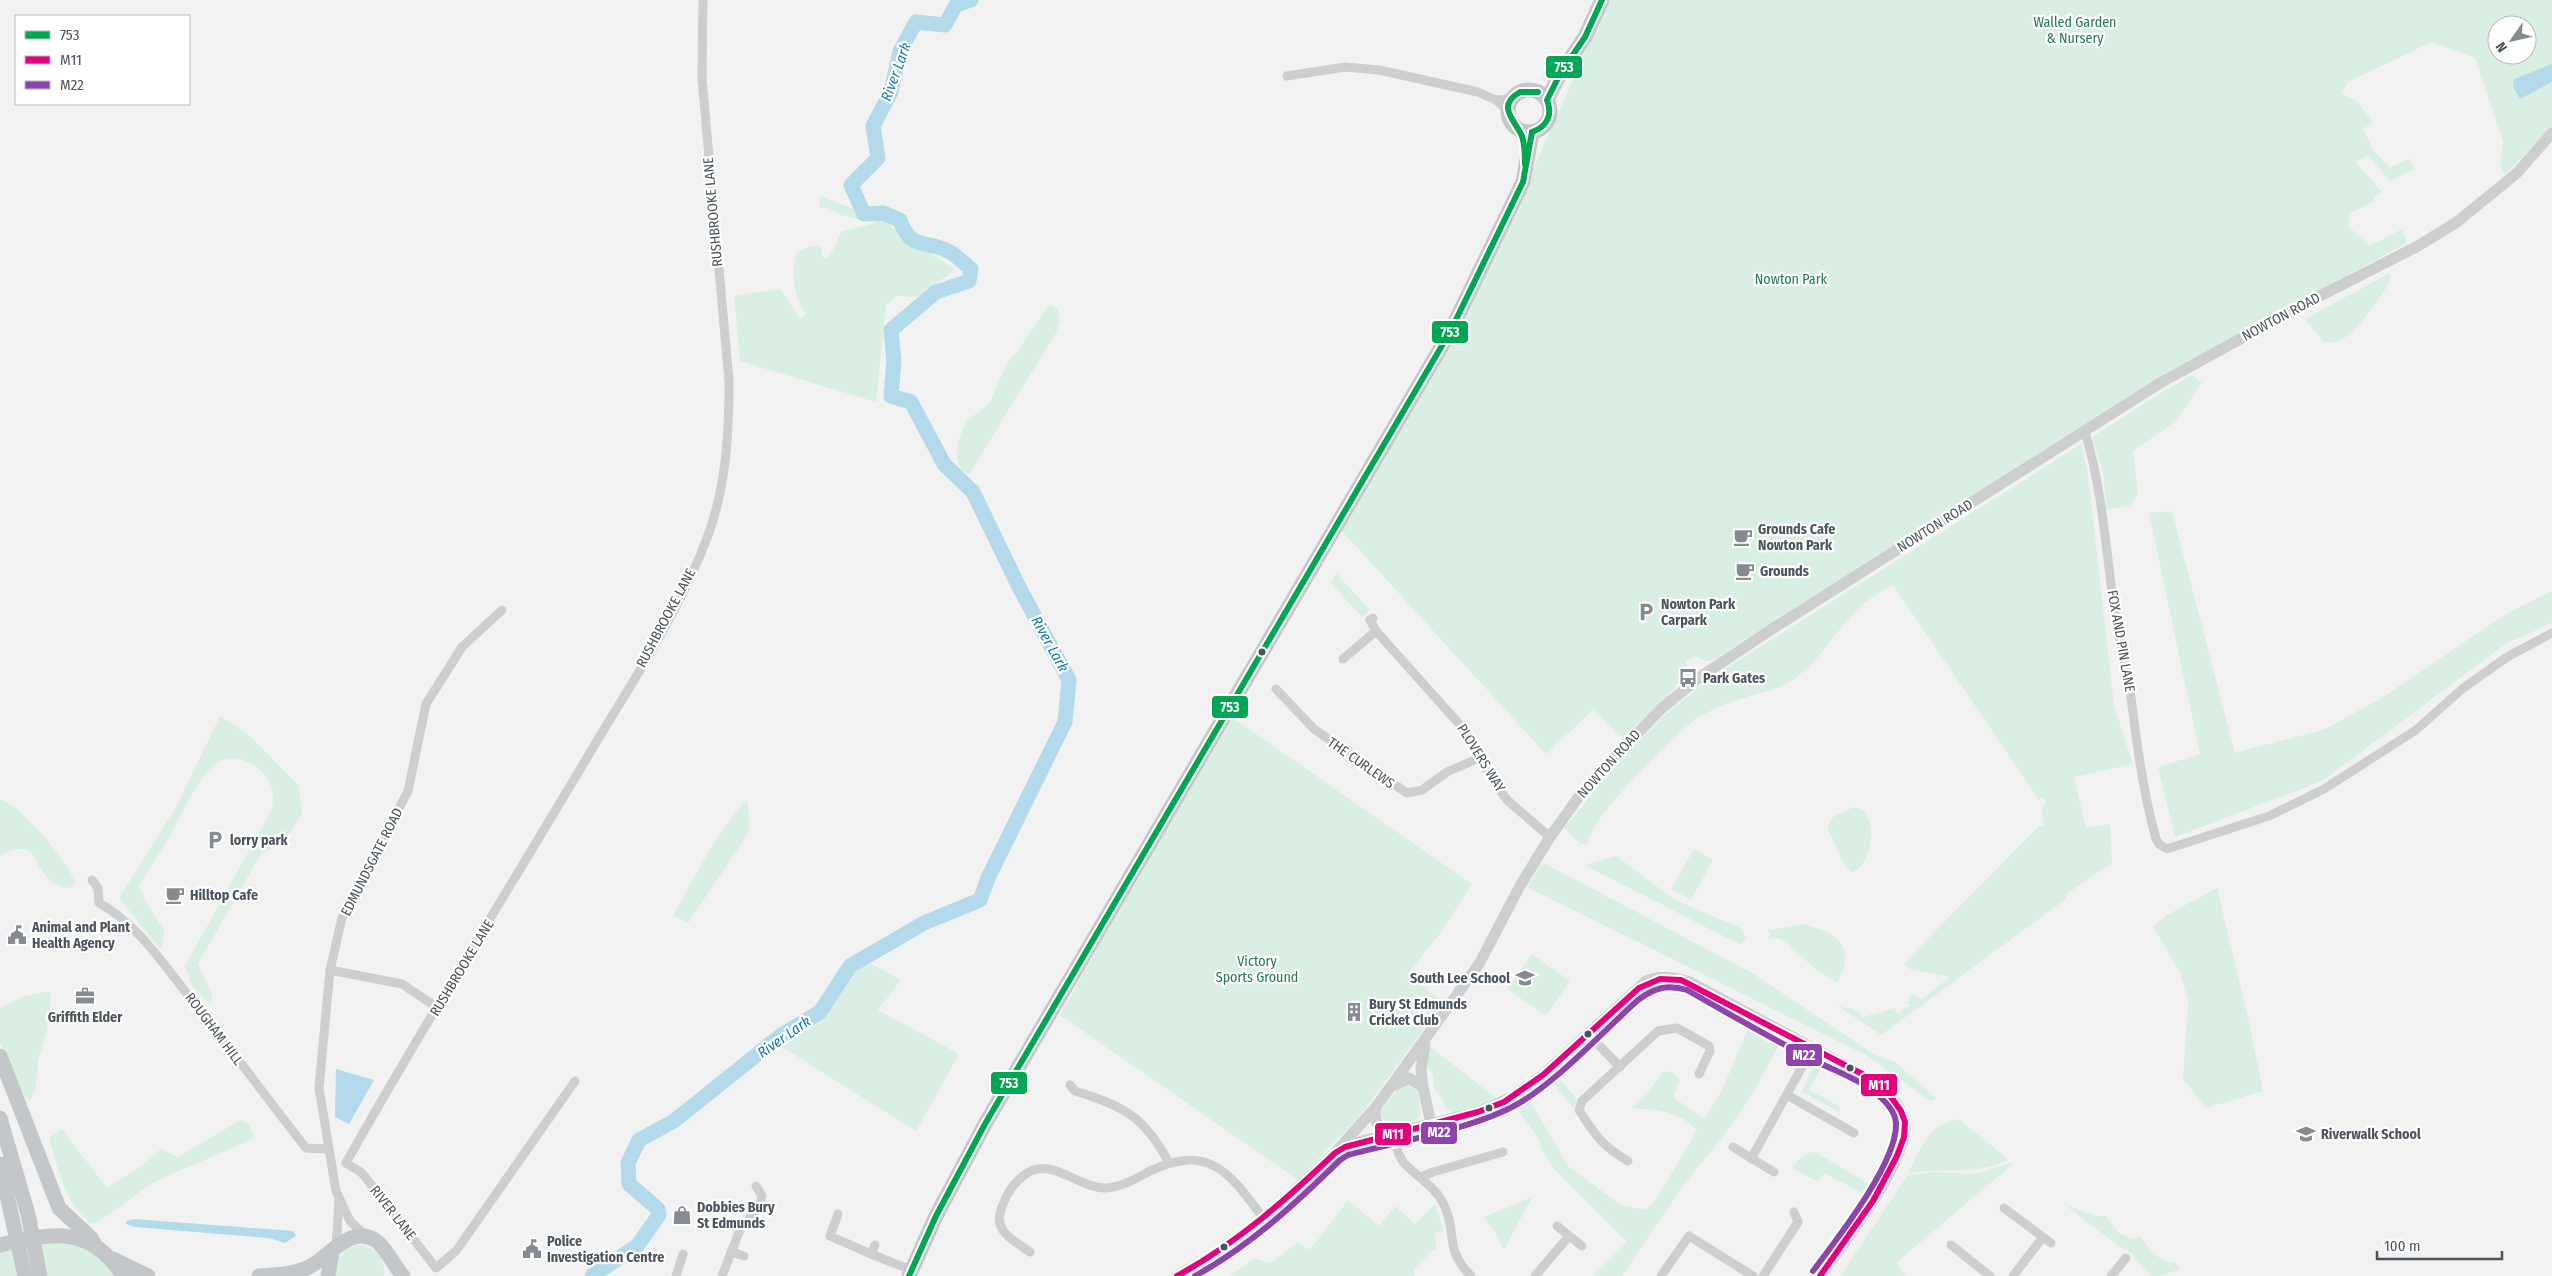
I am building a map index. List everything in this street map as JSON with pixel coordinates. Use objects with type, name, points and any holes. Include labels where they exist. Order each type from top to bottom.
[{"type":"highway","points":[[1542,96],[1560,74],[1585,37],[1602,0]]},
{"type":"highway","points":[[1525,90],[1542,96],[1550,110],[1548,121],[1541,129],[1526,131],[1511,122],[1510,105],[1525,90]]},
{"type":"highway","points":[[910,1273],[939,1208],[984,1124],[1130,873],[1362,486],[1450,332],[1523,182],[1526,131]]},
{"type":"highway","points":[[0,1056],[59,1208],[91,1238],[96,1247]]},
{"type":"highway","points":[[0,1118],[28,1214],[32,1275]]},
{"type":"highway","points":[[0,1164],[32,1275]]},
{"type":"highway","points":[[0,1245],[42,1235],[71,1237],[96,1247],[112,1259],[148,1276]]},
{"type":"highway","points":[[259,1276],[292,1273],[306,1269],[346,1239],[368,1237],[381,1244],[402,1276]]},
{"type":"highway","points":[[328,1276],[334,1249]]},
{"type":"highway","points":[[386,1254],[388,1276]]},
{"type":"highway","points":[[112,1259],[123,1276]]},
{"type":"street","name":"RUSHBROOKE LANE","points":[[346,1163],[671,612],[707,537],[725,467],[729,428],[729,381],[702,78],[703,0]]},
{"type":"street","points":[[1287,76],[1345,67],[1379,70],[1478,92],[1510,105]]},
{"type":"street","name":"NOWTON ROAD","points":[[1177,1276],[1212,1256],[1264,1219],[1335,1153],[1376,1108],[1428,1038],[1479,964],[1521,884],[1550,837],[1580,795],[1639,729],[1700,677],[1772,629],[2160,383],[2306,303],[2418,246],[2457,222],[2517,173],[2552,133]]},
{"type":"street","name":"FOX AND PIN LANE","points":[[2085,432],[2090,448],[2104,534],[2118,641],[2130,695],[2138,759],[2156,838],[2167,849],[2208,838],[2269,816],[2324,789],[2416,730],[2462,689],[2507,657],[2552,633]]},
{"type":"street","name":"EDMUNDSGATE ROAD","points":[[339,1200],[328,1149],[319,1088],[330,970],[342,918],[408,791],[426,704],[462,647],[502,610]]},
{"type":"street","name":"PLOVERS WAY","points":[[1372,618],[1370,620],[1376,631],[1461,726],[1479,758],[1508,801],[1550,837]]},
{"type":"street","points":[[1344,660],[1376,631]]},
{"type":"street","name":"THE CURLEWS","points":[[1277,694],[1314,729],[1407,793],[1422,790],[1447,772],[1479,758]]},
{"type":"street","name":"ROUGHAM HILL","points":[[92,880],[98,888],[99,903],[112,910],[127,924],[168,970],[306,1148],[328,1149]]},
{"type":"street","points":[[330,970],[402,984],[438,1008]]},
{"type":"street","points":[[1335,1153],[1354,1144],[1494,1106],[1512,1098],[1543,1075],[1646,981],[1658,976],[1676,977],[1690,982],[1878,1083],[1893,1100],[1905,1122],[1903,1144],[1891,1170],[1820,1276]]},
{"type":"street","points":[[1628,1161],[1606,1148],[1579,1110],[1582,1101],[1620,1067],[1642,1043],[1658,1031],[1678,1028],[1709,1046],[1710,1052],[1699,1074]]},
{"type":"street","points":[[1588,1034],[1620,1067]]},
{"type":"street","name":"NOWTON ROAD","points":[[1428,1038],[1421,1058],[1423,1087],[1430,1124]]},
{"type":"street","points":[[1752,1159],[1812,1049]]},
{"type":"street","name":"NOWTON ROAD","points":[[1390,1090],[1400,1081],[1409,1078],[1423,1087]]},
{"type":"street","name":"RIVER LANE","points":[[346,1163],[362,1173],[436,1268],[456,1251],[575,1081]]},
{"type":"street","points":[[1070,1086],[1075,1091],[1123,1109],[1142,1123],[1153,1135],[1169,1163]]},
{"type":"street","points":[[1787,1095],[1854,1133]]},
{"type":"street","points":[[1376,1108],[1374,1114],[1380,1128],[1392,1134],[1403,1161],[1421,1177],[1445,1207],[1454,1254],[1471,1276]]},
{"type":"street","points":[[1733,1147],[1774,1172]]},
{"type":"street","points":[[1421,1177],[1503,1152]]},
{"type":"street","points":[[1030,1252],[1024,1243],[1005,1234],[998,1224],[998,1220],[1007,1195],[1016,1182],[1026,1174],[1045,1168],[1104,1188],[1121,1184],[1169,1163],[1200,1161],[1214,1164],[1232,1179],[1264,1219]]},
{"type":"street","points":[[722,1276],[741,1226],[759,1208],[762,1196],[756,1186]]},
{"type":"street","points":[[339,1200],[352,1224],[368,1237]]},
{"type":"street","points":[[334,1249],[339,1200]]},
{"type":"street","points":[[2004,1208],[2051,1243]]},
{"type":"street","points":[[1763,1276],[1798,1222],[1794,1212]]},
{"type":"street","points":[[838,1214],[830,1236],[910,1273]]},
{"type":"street","points":[[1557,1226],[1582,1246]]},
{"type":"street","points":[[1535,1276],[1569,1236]]},
{"type":"street","points":[[1661,1276],[1689,1236],[1753,1276]]},
{"type":"street","points":[[2013,1276],[2043,1237]]},
{"type":"street","points":[[871,1254],[875,1245]]},
{"type":"street","points":[[1951,1245],[1990,1276]]},
{"type":"street","points":[[731,1252],[744,1256]]},
{"type":"street","points":[[679,1275],[683,1254]]},
{"type":"street","points":[[2111,1276],[2126,1258]]},
{"type":"green space","name":"Nowton Park","points":[[1608,0],[2552,0],[2552,126],[2505,175],[2500,164],[2503,142],[2475,58],[2432,42],[2348,82],[2342,93],[2358,102],[2373,123],[2363,129],[2374,151],[2390,168],[2409,158],[2414,169],[2390,181],[2368,155],[2356,162],[2382,192],[2373,197],[2375,201],[2349,214],[2349,227],[2370,246],[2402,229],[2407,243],[2154,380],[1715,659],[1705,661],[1695,656],[1686,662],[1686,670],[1673,690],[1623,738],[1593,710],[1546,754],[1340,529],[1523,192]]},
{"type":"green space","points":[[820,196],[883,220],[955,270],[918,297],[897,296],[886,305],[876,402],[740,361],[734,296],[779,289],[786,296],[800,319],[806,314],[794,285],[794,268],[797,253],[807,247],[817,245],[822,248],[821,255],[825,259],[832,252],[841,232],[875,223],[876,219],[870,216],[868,221],[841,215],[828,208],[819,208]]},
{"type":"green space","points":[[2390,273],[2390,279],[2386,288],[2371,310],[2353,330],[2339,341],[2323,342],[2305,319]]},
{"type":"green space","points":[[1051,305],[1058,310],[1060,320],[1056,333],[970,473],[966,474],[957,458],[957,447],[963,428],[990,401],[1010,359]]},
{"type":"green space","points":[[2192,375],[2202,383],[2175,422],[2133,451],[2138,495],[2131,505],[2107,510],[2103,473],[2092,437]]},
{"type":"green space","points":[[2081,444],[2088,474],[2114,705],[2133,764],[2074,777],[2086,828],[2110,824],[2112,863],[2065,895],[2066,899],[1881,1035],[1832,1002],[1844,1008],[1854,1009],[1863,1017],[1896,1008],[1895,1012],[1899,1013],[1905,1007],[1908,1008],[1910,1004],[1907,1003],[1911,994],[1922,999],[1950,977],[1910,969],[1904,965],[2039,826],[2044,825],[2041,813],[2046,801],[2042,798],[2039,800],[1893,585],[1860,607],[1809,666],[1791,681],[1773,690],[1720,707],[1699,717],[1688,725],[1635,777],[1601,817],[1591,833],[1588,844],[1580,844],[1564,828],[1618,762],[1664,716],[1706,681]]},
{"type":"green space","points":[[2172,511],[2235,753],[2325,729],[2380,699],[2506,614],[2552,591],[2552,623],[2507,643],[2322,781],[2175,837],[2158,767],[2200,754],[2149,513]]},
{"type":"green space","points":[[1336,573],[1370,610],[1362,617],[1331,583]]},
{"type":"green space","points":[[220,716],[247,733],[299,786],[302,814],[282,845],[262,852],[198,964],[213,996],[210,1004],[192,986],[185,966],[269,815],[273,804],[272,790],[269,781],[263,773],[246,761],[236,759],[226,759],[210,769],[198,785],[173,831],[139,886],[147,904],[165,932],[161,950],[119,898],[176,807]]},
{"type":"green space","name":"Victory Sports Ground","points":[[1233,718],[1472,884],[1442,931],[1407,975],[1444,1002],[1360,1116],[1298,1180],[1060,1015],[1140,871]]},
{"type":"green space","points":[[2,799],[20,811],[43,834],[67,866],[75,882],[73,887],[65,888],[52,882],[42,871],[30,851],[14,850],[0,858],[0,800]]},
{"type":"green space","points":[[747,799],[750,826],[748,834],[688,923],[673,915],[716,840]]},
{"type":"green space","points":[[1854,807],[1863,811],[1868,818],[1871,828],[1871,840],[1864,861],[1852,872],[1845,866],[1827,827],[1834,816]]},
{"type":"green space","points":[[1694,849],[1713,860],[1691,900],[1671,889]]},
{"type":"green space","points":[[1616,856],[1675,900],[1743,929],[1742,932],[1746,937],[1741,945],[1584,865]]},
{"type":"green space","points":[[1542,862],[1752,973],[1875,1055],[1895,1062],[1937,1099],[1930,1101],[1868,1056],[1527,887]]},
{"type":"green space","points":[[2217,888],[2247,1013],[2263,1091],[2206,1108],[2183,1079],[2188,1002],[2180,972],[2153,926],[2167,915]]},
{"type":"green space","points":[[1803,924],[1820,929],[1840,942],[1844,949],[1845,957],[1844,968],[1838,983],[1817,971],[1785,941],[1776,938],[1768,939],[1771,934],[1766,931]]},
{"type":"green space","points":[[1532,954],[1570,981],[1546,1016],[1507,989]]},
{"type":"green space","points":[[867,962],[901,980],[878,1010],[959,1054],[916,1131],[782,1047]]},
{"type":"green space","points":[[49,991],[51,996],[47,1031],[38,1061],[36,1088],[30,1100],[24,1097],[0,1043],[0,1008],[25,996]]},
{"type":"green space","points":[[1753,1017],[1785,1034],[1752,1095],[1729,1129],[1683,1186],[1622,1276],[1593,1276],[1627,1242],[1555,1170],[1541,1149],[1540,1141],[1516,1107],[1529,1099],[1568,1166],[1621,1205],[1646,1210],[1658,1196],[1697,1130],[1683,1119],[1666,1112],[1630,1109],[1650,1089],[1663,1071],[1672,1072],[1680,1079],[1673,1097],[1704,1119],[1722,1090]]},
{"type":"green space","points":[[1428,1045],[1495,1097],[1481,1106],[1454,1113],[1445,1108],[1444,1101],[1434,1088],[1433,1075],[1427,1066]]},
{"type":"green space","points":[[1818,1061],[1824,1062],[1809,1090],[1841,1107],[1839,1112],[1802,1092],[1814,1063]]},
{"type":"green space","points":[[1553,1072],[1578,1100],[1573,1108],[1548,1077]]},
{"type":"green space","points":[[1407,1083],[1418,1090],[1421,1115],[1414,1121],[1404,1125],[1384,1125],[1380,1112],[1399,1087]]},
{"type":"green space","points":[[1959,1119],[2009,1160],[1970,1170],[1908,1173],[1932,1131],[1948,1122]]},
{"type":"green space","points":[[241,1120],[249,1124],[255,1138],[152,1183],[97,1223],[90,1223],[81,1214],[68,1195],[49,1138],[62,1129],[107,1188],[141,1166],[161,1149],[177,1157]]},
{"type":"green space","points":[[1815,1152],[1872,1186],[1865,1195],[1826,1174],[1816,1181],[1792,1168],[1802,1157]]},
{"type":"green space","points":[[2014,1163],[1897,1262],[1905,1276],[1840,1276],[1907,1176],[1933,1172],[1974,1174]]},
{"type":"green space","points":[[1532,1197],[1504,1250],[1496,1234],[1483,1217]]},
{"type":"green space","points":[[1348,1200],[1379,1226],[1395,1206],[1415,1224],[1435,1204],[1444,1231],[1435,1233],[1437,1249],[1433,1250],[1414,1269],[1414,1276],[1229,1276],[1254,1259],[1271,1263],[1298,1242],[1310,1250]]},
{"type":"green space","points":[[2064,1204],[2096,1216],[2106,1216],[2118,1232],[2132,1239],[2141,1236],[2159,1258],[2176,1263],[2180,1269],[2161,1276],[2152,1276],[2134,1259],[2136,1257],[2126,1249],[2125,1251]]},
{"type":"green space","points":[[38,1242],[65,1243],[83,1247],[98,1257],[117,1276],[44,1276]]},
{"type":"green space","points":[[357,1245],[369,1248],[378,1254],[383,1264],[384,1276],[335,1276],[340,1256],[346,1249]]},
{"type":"green space","points":[[12,1248],[18,1276],[0,1276],[0,1252]]},
{"type":"water","points":[[2552,64],[2552,82],[2520,99],[2513,87],[2514,79]]},
{"type":"water","points":[[336,1069],[374,1080],[349,1124],[335,1117]]},
{"type":"water","points":[[134,1219],[293,1231],[296,1236],[285,1243],[269,1238],[135,1227],[126,1224],[126,1221]]},
{"type":"waterway","name":"River Lark","points":[[592,1276],[637,1246],[659,1215],[658,1209],[629,1184],[628,1163],[639,1140],[674,1121],[780,1036],[820,1012],[850,966],[924,923],[980,900],[988,878],[1065,722],[1069,680],[1019,587],[973,492],[944,464],[911,402],[891,396],[894,361],[891,330],[936,292],[969,281],[971,269],[950,252],[942,248],[920,243],[909,237],[900,220],[883,213],[864,214],[851,185],[878,158],[873,126],[891,92],[900,51],[916,22],[945,25],[956,5],[971,0]]},
{"type":"transit line","name":"753","points":[[1532,132],[1545,124],[1549,115],[1547,100],[1560,74],[1585,37],[1602,0]]},
{"type":"transit line","name":"753","points":[[1525,164],[1522,136],[1509,113],[1509,102],[1520,92],[1538,92]]},
{"type":"transit line","name":"753","points":[[909,1276],[936,1216],[985,1124],[1450,332],[1523,182],[1532,132]]},
{"type":"transit line","name":"M11","points":[[1177,1276],[1220,1249],[1260,1220],[1335,1153],[1345,1147],[1478,1112],[1504,1102],[1543,1075],[1639,988],[1660,979],[1681,980],[1870,1078],[1886,1090],[1901,1111],[1905,1122],[1904,1137],[1897,1156],[1873,1201],[1820,1276]]},
{"type":"transit line","name":"M22","points":[[1195,1276],[1235,1251],[1272,1223],[1340,1160],[1348,1155],[1449,1130],[1506,1110],[1523,1101],[1557,1075],[1638,1000],[1655,990],[1667,987],[1687,990],[1809,1058],[1858,1081],[1880,1097],[1894,1114],[1896,1124],[1894,1140],[1877,1179],[1850,1221],[1813,1271]]},
{"type":"place","name":"Grounds Cafe Nowton Park","points":[[1743,537]]},
{"type":"place","name":"Grounds","points":[[1745,571]]},
{"type":"place","name":"Nowton Park Carpark","points":[[1646,612]]},
{"type":"place","name":"Park Gates","points":[[1688,678]]},
{"type":"place","name":"lorry park","points":[[215,840]]},
{"type":"place","name":"Hilltop Cafe","points":[[175,895]]},
{"type":"place","name":"Animal and Plant Health Agency","points":[[17,935]]},
{"type":"place","name":"South Lee School","points":[[1525,978]]},
{"type":"place","name":"Griffith Elder","points":[[85,996]]},
{"type":"place","name":"Bury St Edmunds Cricket Club","points":[[1354,1012]]},
{"type":"place","name":"Riverwalk School","points":[[2306,1134]]},
{"type":"place","name":"Dobbies Bury St Edmunds","points":[[682,1215]]},
{"type":"place","name":"Police Investigation Centre","points":[[532,1249]]},
{"type":"park label","name":"Walled Garden & Nursery","points":[[2075,30]]}]
